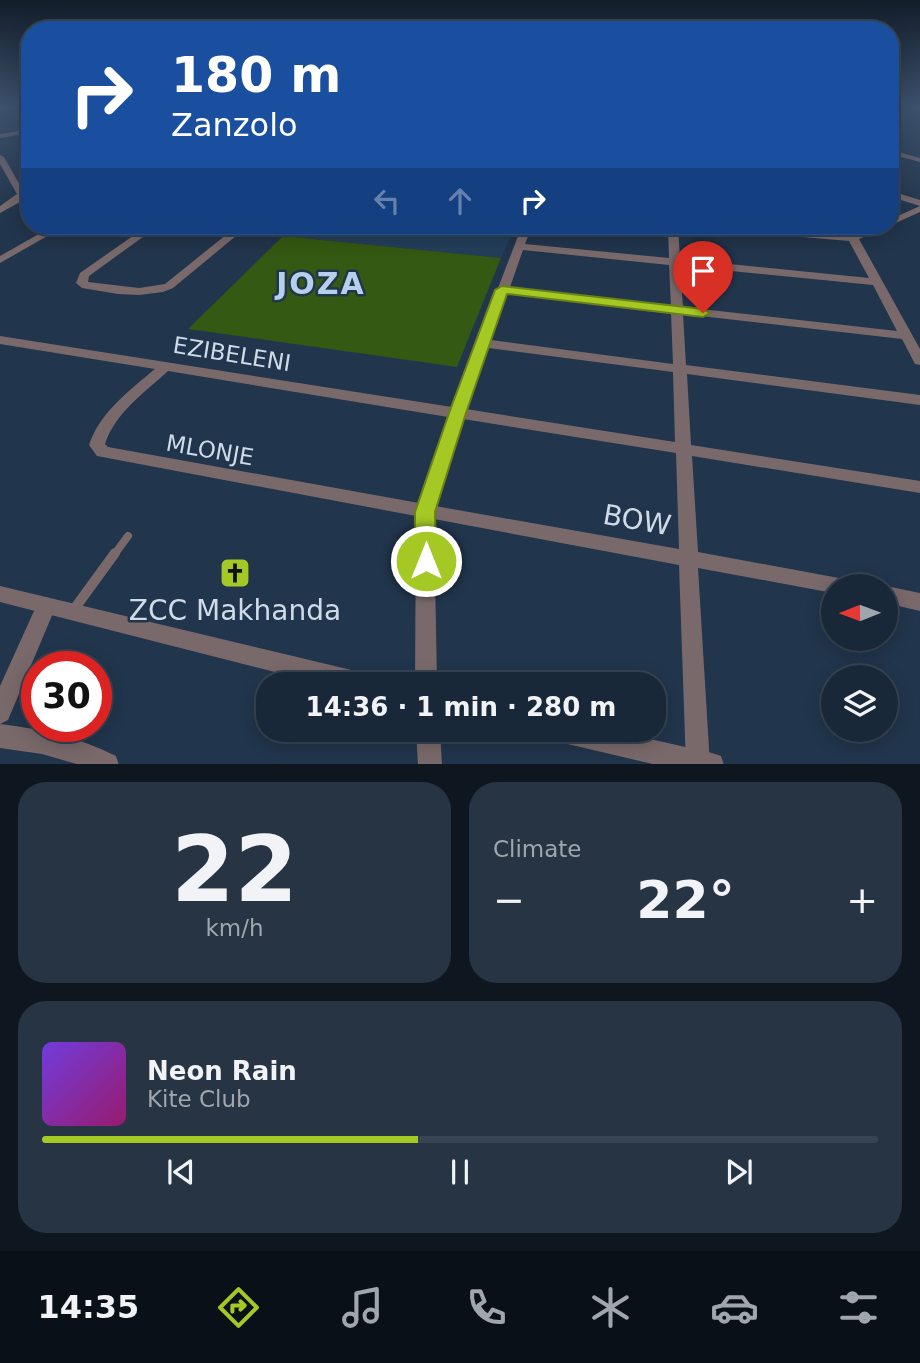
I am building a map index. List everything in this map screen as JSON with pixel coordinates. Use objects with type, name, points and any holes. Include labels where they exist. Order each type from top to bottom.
[{"type":"street","points":[[899,154],[920,160]]},
{"type":"street","points":[[0,157],[21,194],[17,201],[0,210]]},
{"type":"street","points":[[899,196],[920,203]]},
{"type":"street","points":[[899,218],[920,209]]},
{"type":"street","points":[[1,258],[43,235]]},
{"type":"street","points":[[141,235],[85,275],[82,283],[86,286],[142,292],[160,290],[169,286],[232,235]]},
{"type":"street","points":[[426,672],[425,512],[457,413],[523,235]]},
{"type":"street","points":[[611,742],[703,763],[674,235]]},
{"type":"street","points":[[817,235],[853,238],[860,235]]},
{"type":"street","points":[[853,238],[874,282],[920,361]]},
{"type":"street","points":[[518,246],[874,282]]},
{"type":"street","points":[[502,290],[907,336]]},
{"type":"street","name":"EZIBELENI","points":[[0,340],[920,487]]},
{"type":"street","points":[[482,343],[920,400]]},
{"type":"street","name":"MLONJE","points":[[167,365],[98,435],[97,445],[103,452],[425,512]]},
{"type":"street","name":"BOW","points":[[425,512],[690,557],[821,582]]},
{"type":"street","points":[[0,594],[314,672]]},
{"type":"street","points":[[898,597],[920,602]]},
{"type":"street","points":[[0,712],[46,606]]},
{"type":"street","points":[[0,736],[33,739],[90,754],[105,764]]},
{"type":"street","points":[[429,742],[430,764]]},
{"type":"lane","points":[[71,612],[128,536]]},
{"type":"shaded area","points":[[284,235],[511,235],[501,258]]},
{"type":"green space","points":[[283,236],[501,258],[457,367],[188,329]]},
{"type":"place","name":"ZCC Makhanda","points":[[235,573]]},
{"type":"district","name":"JOZA","points":[[321,283]]},
{"type":"route","points":[[426,561],[425,512],[457,413],[502,290],[703,313]]}]
